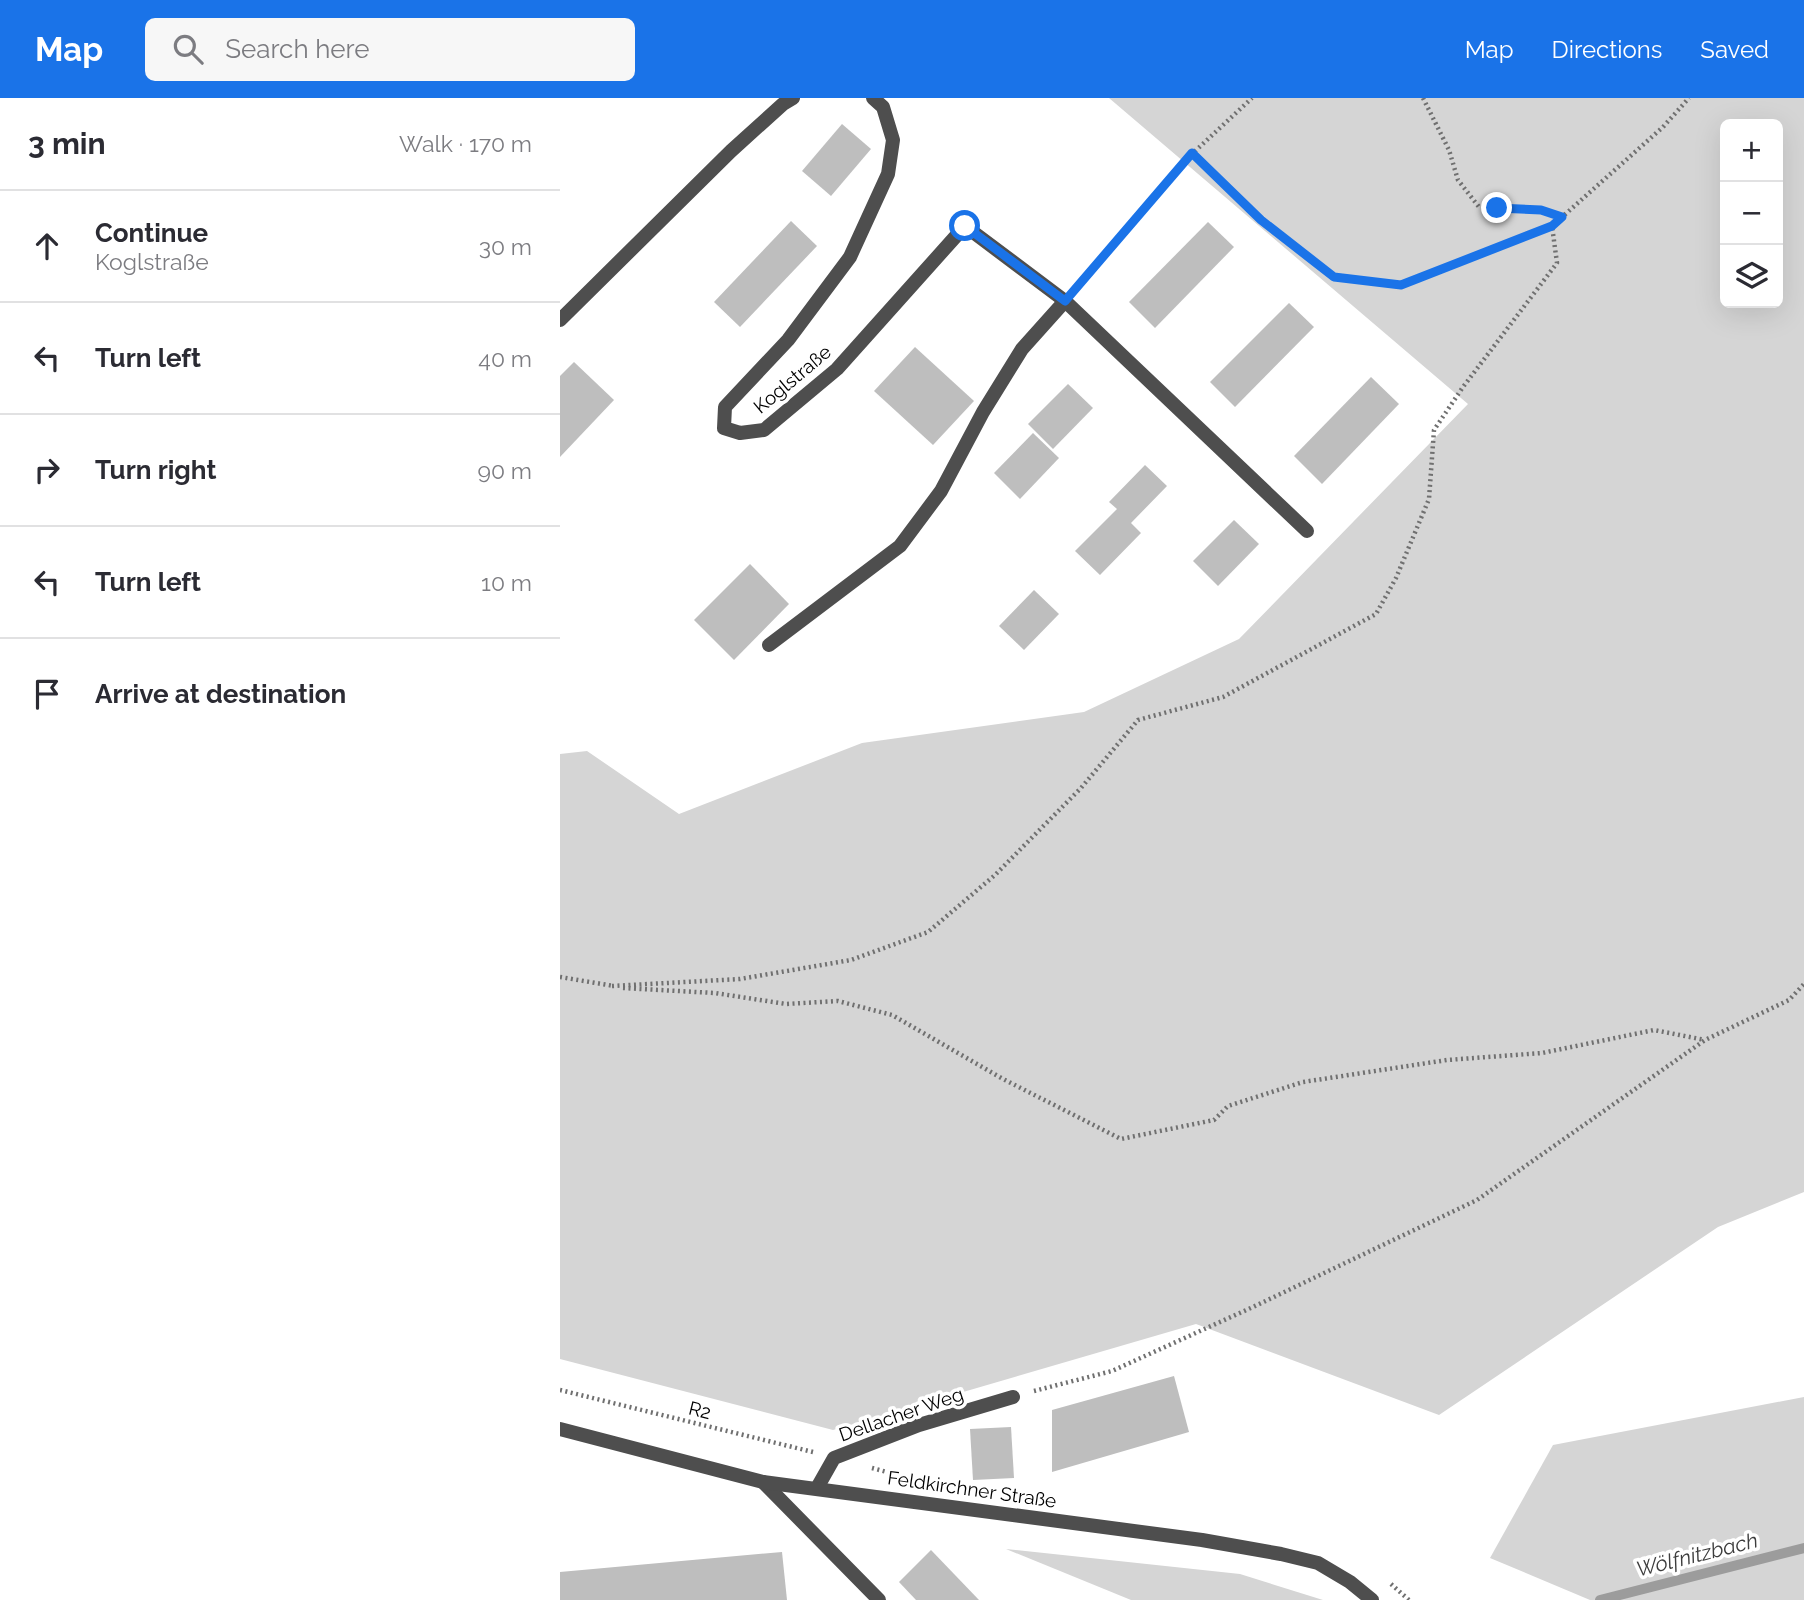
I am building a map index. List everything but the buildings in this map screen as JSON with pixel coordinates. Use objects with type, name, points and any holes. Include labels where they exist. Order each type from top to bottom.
[{"type":"street","points":[[560,320],[731,151],[793,98]]},
{"type":"street","name":"Koglstraße","points":[[873,98],[883,107],[893,140],[888,174],[850,257],[788,340],[725,407],[723,428],[740,433],[764,430],[838,369],[965,226],[1065,301],[1307,531]]},
{"type":"street","points":[[769,645],[901,546],[941,491],[983,412],[1022,349],[1065,301]]},
{"type":"street","name":"Dellacher Weg","points":[[817,1488],[834,1458],[919,1425],[1013,1397]]},
{"type":"street","name":"Feldkirchner Straße","points":[[560,1429],[763,1482],[1202,1540],[1281,1554],[1318,1563],[1350,1582],[1372,1600]]},
{"type":"street","points":[[763,1482],[879,1600]]},
{"type":"path","points":[[1065,301],[1192,153],[1252,98]]},
{"type":"path","points":[[1423,98],[1449,150],[1458,180],[1479,207],[1541,210],[1562,217]]},
{"type":"path","points":[[1192,153],[1261,220],[1334,277],[1401,285],[1552,226],[1663,127],[1689,98]]},
{"type":"path","points":[[612,986],[740,979],[851,960],[928,932],[995,875],[1072,798],[1138,720],[1223,697],[1376,614],[1396,578],[1429,499],[1434,430],[1463,387],[1557,263],[1552,226]]},
{"type":"path","points":[[560,977],[635,990],[715,993],[786,1004],[838,1001],[892,1015],[1003,1079],[1121,1139],[1214,1120],[1228,1106],[1303,1082],[1447,1060],[1542,1054],[1654,1030],[1706,1040]]},
{"type":"path","points":[[1013,1397],[1112,1371],[1477,1200],[1706,1040],[1789,1000],[1804,984]]},
{"type":"path","name":"R2","points":[[560,1390],[834,1458]]},
{"type":"shaded area","points":[[1109,98],[1804,98],[1804,1192],[1718,1227],[1439,1415],[1196,1324],[833,1430],[560,1359],[560,754],[587,751],[679,814],[862,743],[1084,712],[1239,639],[1468,404]]},
{"type":"shaded area","points":[[1804,1397],[1804,1600],[1590,1600],[1490,1558],[1553,1445]]},
{"type":"shaded area","points":[[1006,1549],[1240,1574],[1323,1600],[1131,1600]]},
{"type":"waterway","name":"Wölfnitzbach","points":[[1600,1600],[1804,1548]]},
{"type":"route","points":[[965,226],[1065,301],[1192,153],[1261,220],[1334,277],[1401,285],[1552,226],[1562,217],[1541,210],[1497,208]]}]
